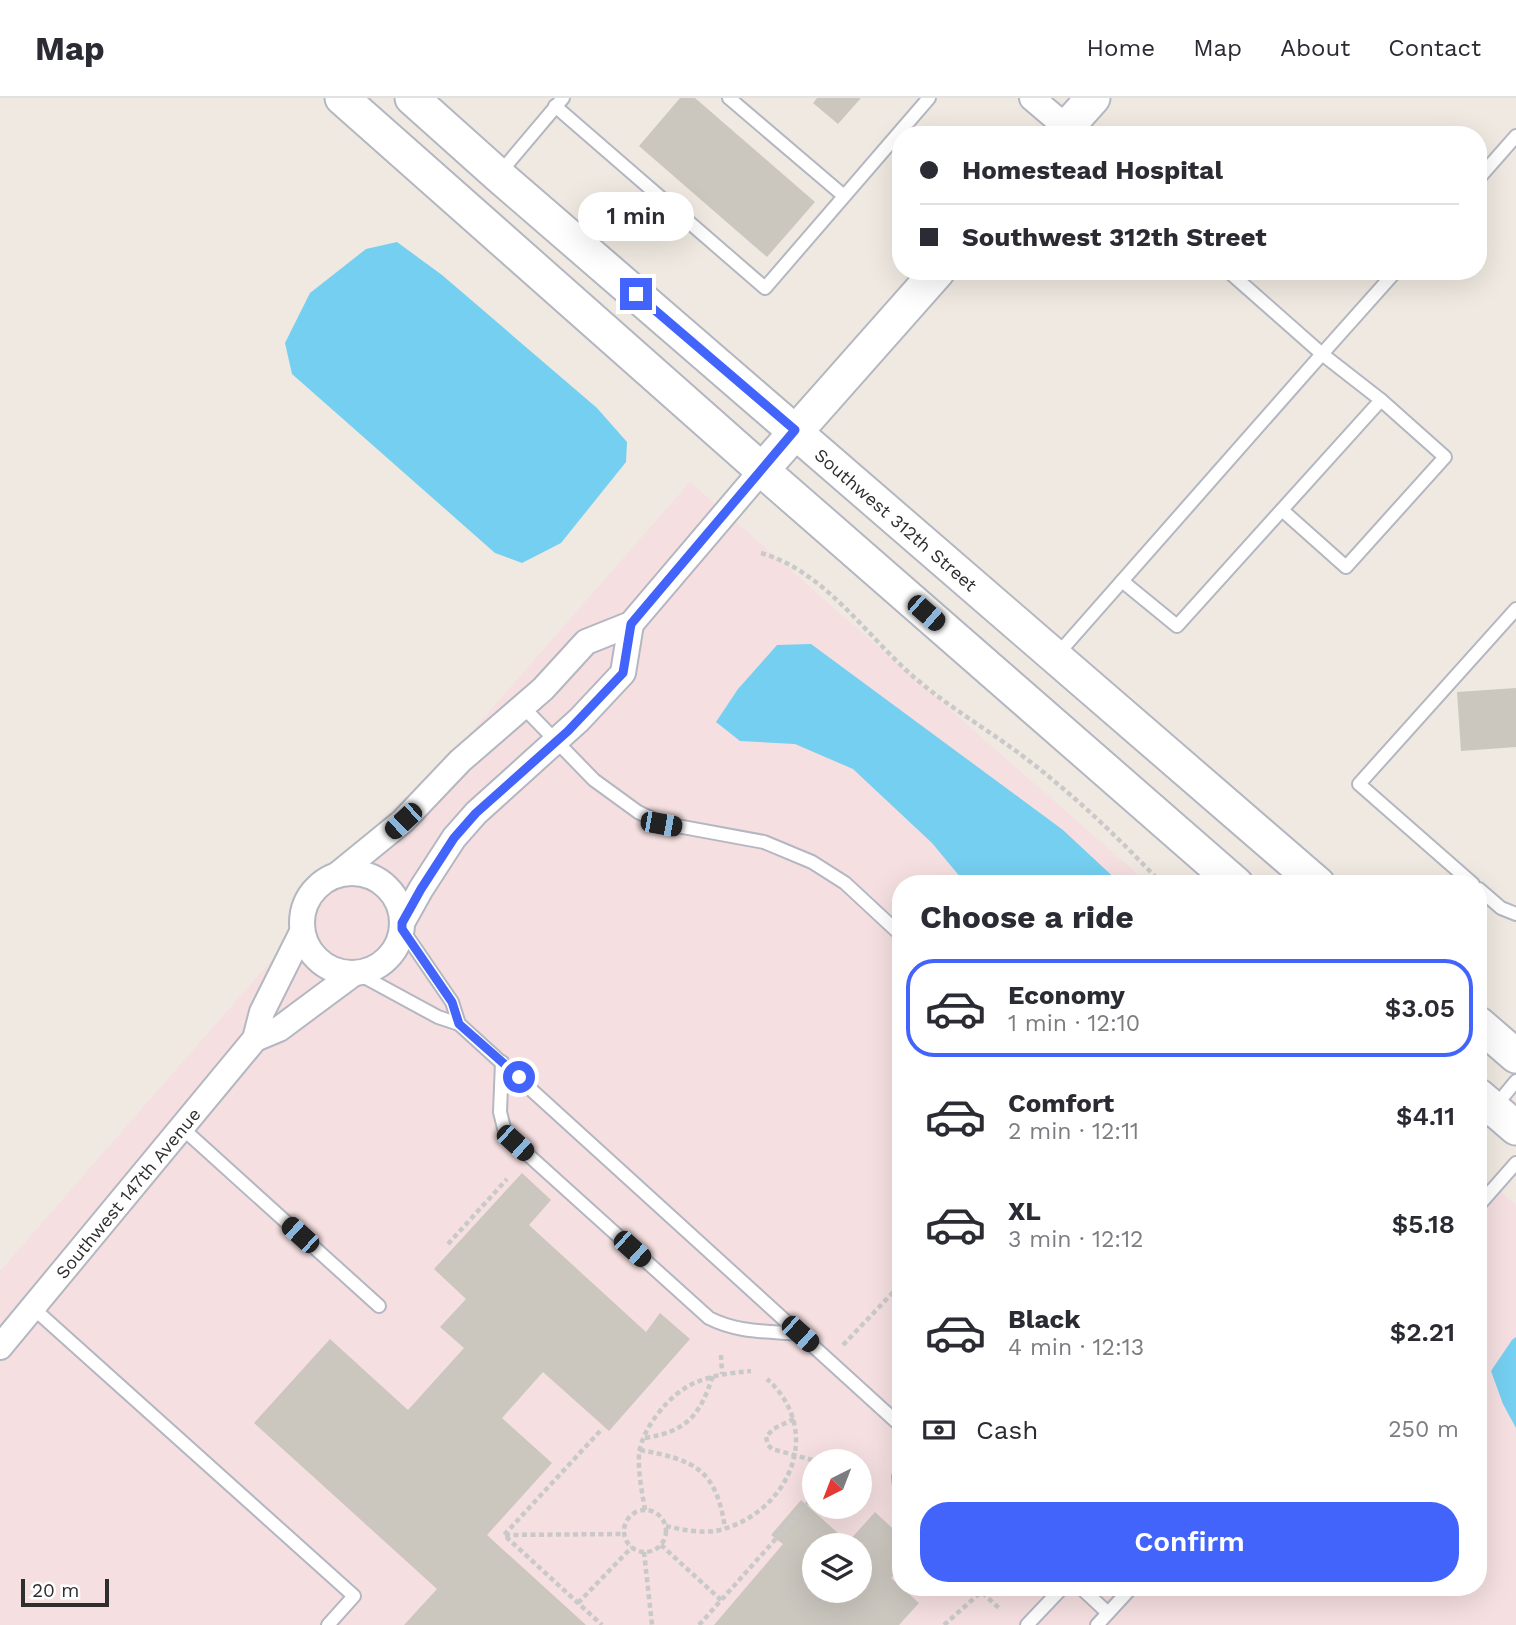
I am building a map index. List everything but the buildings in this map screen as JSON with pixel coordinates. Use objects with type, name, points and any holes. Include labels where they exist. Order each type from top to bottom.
[{"type":"main road","points":[[342,98],[1226,875]]},
{"type":"main road","name":"Southwest 312th Street","points":[[412,98],[1308,875]]},
{"type":"main road","points":[[1072,126],[1093,98]]},
{"type":"main road","points":[[762,470],[930,280]]},
{"type":"main road","points":[[1487,1031],[1516,1056]]},
{"type":"street","points":[[1032,98],[1061,126]]},
{"type":"street","points":[[338,874],[364,874],[376,879],[387,887],[401,910],[399,943],[382,964],[370,970],[355,973],[328,967],[317,960],[309,949],[302,934],[303,911],[315,888],[338,874],[381,840],[460,761],[523,707],[586,642],[631,624],[762,470]]},
{"type":"street","points":[[402,926],[421,889],[454,838],[476,813],[556,742],[623,673],[631,624]]},
{"type":"street","name":"Southwest 147th Avenue","points":[[0,1347],[255,1039],[262,1012],[302,934]]},
{"type":"street","name":"Southwest 147th Avenue","points":[[255,1039],[279,1029],[355,973]]},
{"type":"lane","points":[[729,98],[844,196]]},
{"type":"lane","points":[[905,126],[929,98]]},
{"type":"lane","points":[[498,175],[559,102],[765,288],[892,141]]},
{"type":"lane","points":[[1487,169],[1516,136]]},
{"type":"lane","points":[[1238,280],[1445,457],[1346,567],[1282,510]]},
{"type":"lane","points":[[1056,656],[1388,280]]},
{"type":"lane","points":[[1122,581],[1178,626],[1381,400]]},
{"type":"lane","points":[[1463,875],[1359,783],[1516,609]]},
{"type":"lane","points":[[523,707],[593,780],[638,812],[661,824],[764,842],[812,862],[845,883],[892,927]]},
{"type":"lane","points":[[1487,896],[1501,908],[1516,914]]},
{"type":"lane","points":[[402,926],[452,1002],[459,1024]]},
{"type":"lane","points":[[355,973],[438,1017],[459,1024],[892,1418]]},
{"type":"lane","points":[[502,1062],[500,1112],[504,1128],[515,1143],[556,1181],[709,1318],[724,1326],[741,1330],[800,1334]]},
{"type":"lane","points":[[1492,1115],[1516,1082]]},
{"type":"lane","points":[[181,1127],[380,1306]]},
{"type":"lane","points":[[1487,1196],[1516,1163]]},
{"type":"lane","points":[[32,1307],[355,1595],[328,1625]]},
{"type":"lane","points":[[1027,1625],[1054,1596]]},
{"type":"lane","points":[[1090,1596],[1108,1613]]},
{"type":"lane","points":[[1097,1625],[1124,1596]]},
{"type":"path","points":[[761,553],[790,564],[814,580],[919,681],[1063,788],[1116,835],[1154,875]]},
{"type":"path","points":[[448,1244],[507,1179]]},
{"type":"path","points":[[843,1345],[892,1293]]},
{"type":"path","points":[[721,1355],[722,1374]]},
{"type":"path","points":[[645,1510],[640,1450],[651,1422],[673,1395],[690,1384],[713,1375],[751,1371]]},
{"type":"path","points":[[644,1438],[670,1432],[689,1422],[705,1398],[713,1375]]},
{"type":"path","points":[[666,1526],[711,1532],[725,1528],[753,1516],[770,1501],[786,1479],[795,1455],[797,1436],[794,1419],[786,1400],[767,1379]]},
{"type":"path","points":[[794,1419],[769,1432],[766,1437],[770,1448],[802,1457]]},
{"type":"path","points":[[504,1535],[600,1431]]},
{"type":"path","points":[[640,1450],[676,1457],[695,1466],[714,1489],[725,1528]]},
{"type":"path","points":[[699,1625],[802,1509]]},
{"type":"path","points":[[645,1510],[658,1515],[666,1526],[667,1533],[661,1545],[654,1551],[644,1552],[632,1547],[625,1534],[632,1514],[645,1510]]},
{"type":"path","points":[[504,1535],[625,1534]]},
{"type":"path","points":[[504,1535],[602,1625]]},
{"type":"path","points":[[661,1545],[721,1600]]},
{"type":"path","points":[[579,1603],[632,1547]]},
{"type":"path","points":[[644,1552],[652,1625]]},
{"type":"path","points":[[944,1625],[973,1596]]},
{"type":"path","points":[[986,1596],[1001,1610]]},
{"type":"shaded area","points":[[690,482],[1139,875],[892,875],[892,1596],[1487,1596],[1487,1179],[1516,1205],[1516,1625],[0,1625],[0,1271]]},
{"type":"water","points":[[397,242],[442,275],[597,408],[627,442],[626,462],[561,543],[522,563],[495,553],[292,374],[285,343],[310,293],[366,249]]},
{"type":"water","points":[[811,644],[1063,830],[1111,875],[959,875],[932,843],[853,769],[795,744],[740,741],[716,722],[738,689],[777,645]]},
{"type":"water","points":[[1516,1337],[1516,1428],[1503,1404],[1491,1371]]},
{"type":"route","points":[[519,1077],[459,1024],[452,1002],[402,929],[402,923],[454,838],[476,813],[568,731],[623,673],[631,624],[795,430],[636,294]]}]
